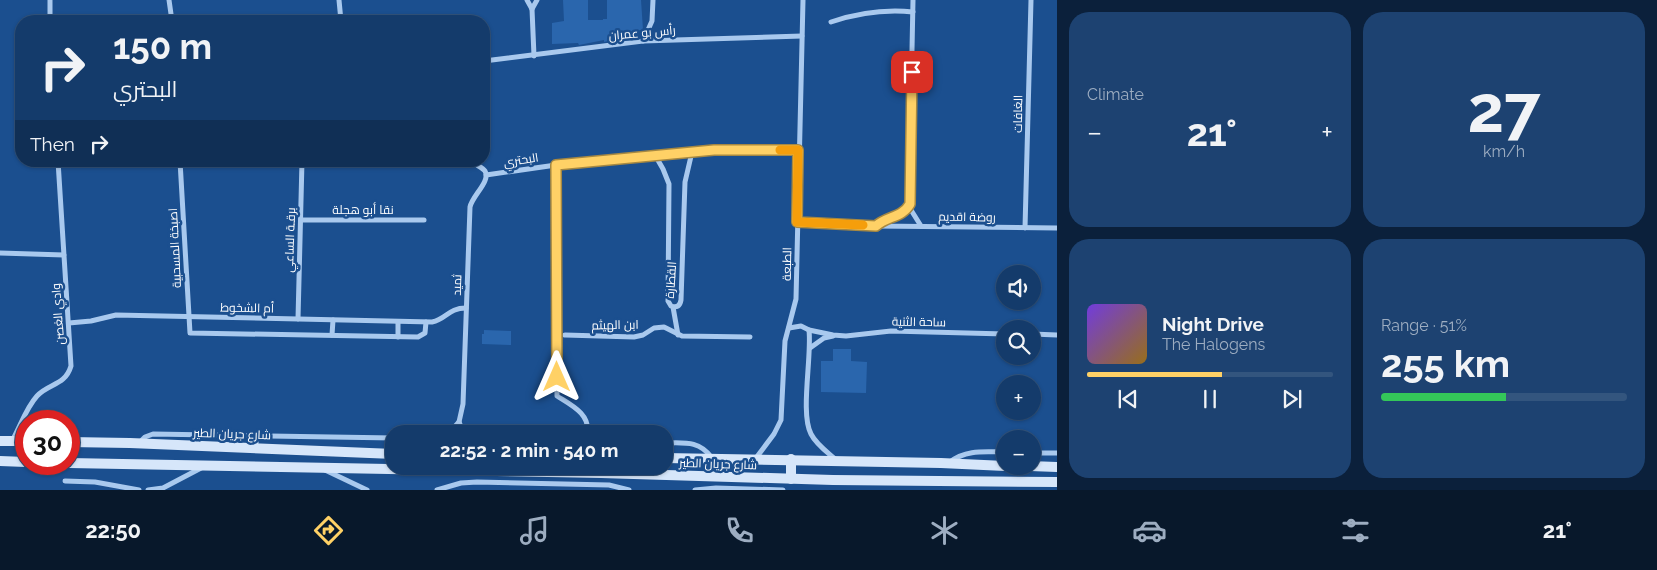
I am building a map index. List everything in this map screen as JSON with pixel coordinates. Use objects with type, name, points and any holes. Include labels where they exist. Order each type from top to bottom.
[{"type":"street","points":[[50,0],[50,15]]},
{"type":"street","points":[[169,0],[171,15]]},
{"type":"street","points":[[339,0],[340,15]]},
{"type":"street","points":[[527,0],[532,9],[534,56]]},
{"type":"street","points":[[532,9],[538,0]]},
{"type":"street","points":[[643,42],[652,21],[653,0]]},
{"type":"street","name":"الطبعة","points":[[756,458],[774,434],[781,420],[785,341],[796,299],[803,0]]},
{"type":"street","points":[[913,0],[910,204],[913,216],[921,226]]},
{"type":"street","name":"الغافات","points":[[1025,228],[1030,0]]},
{"type":"street","points":[[831,22],[875,11],[913,12]]},
{"type":"street","name":"رأس بو عمران","points":[[490,61],[643,42],[802,36]]},
{"type":"street","name":"البحتري","points":[[486,176],[556,165],[655,155],[727,150],[798,150]]},
{"type":"street","name":"القطارة","points":[[655,155],[669,184],[668,298],[669,303],[674,307],[679,306],[681,300],[685,182],[692,152]]},
{"type":"street","points":[[556,165],[557,396],[580,412],[587,420],[587,425]]},
{"type":"street","name":"وادي الغصن","points":[[12,441],[33,400],[43,390],[62,381],[69,371],[71,361],[58,167]]},
{"type":"street","name":"اصبخة المسحبية","points":[[180,167],[190,333]]},
{"type":"street","name":"برقـة الساعي","points":[[298,319],[302,167]]},
{"type":"street","points":[[480,167],[484,170],[486,176]]},
{"type":"street","name":"ثميد","points":[[459,422],[463,404],[470,207],[472,199],[485,182],[486,176]]},
{"type":"street","name":"روضة اقديم","points":[[876,226],[883,220],[900,215],[910,204]]},
{"type":"street","name":"نقا أبو هجلة","points":[[301,220],[424,220]]},
{"type":"street","name":"روضة اقديم","points":[[797,222],[876,226],[1057,228]]},
{"type":"street","points":[[0,253],[64,255]]},
{"type":"street","points":[[674,307],[678,334]]},
{"type":"street","name":"أم الشخوط","points":[[69,323],[91,321],[111,315],[436,322],[452,310],[466,308]]},
{"type":"street","points":[[332,335],[333,320]]},
{"type":"street","points":[[398,322],[398,337]]},
{"type":"street","name":"أم الشخوط","points":[[190,333],[420,337],[425,333],[426,322]]},
{"type":"street","name":"ابن الهيثم","points":[[565,335],[634,337],[643,335],[654,328],[664,326],[682,336],[750,337]]},
{"type":"street","name":"ساحة الثنية","points":[[789,328],[800,326],[808,330],[833,335],[853,336],[891,331],[996,334]]},
{"type":"street","points":[[808,330],[810,348],[807,404],[808,425],[810,434],[836,460]]},
{"type":"street","points":[[1041,334],[1057,335]]},
{"type":"street","name":"ساحة الثنية","points":[[810,348],[824,338],[833,335]]},
{"type":"street","points":[[456,425],[459,422],[460,425]]},
{"type":"street","points":[[139,443],[145,437],[153,434],[385,438]]},
{"type":"street","points":[[253,448],[254,436]]},
{"type":"street","points":[[0,441],[12,441]]},
{"type":"street","name":"شارع جريان الطير","points":[[80,442],[385,454]]},
{"type":"street","points":[[673,443],[696,444],[704,449],[712,458]]},
{"type":"street","points":[[949,463],[958,457],[972,452],[996,452]]},
{"type":"street","points":[[1041,453],[1057,453]]},
{"type":"street","name":"شارع جريان الطير","points":[[673,458],[756,458],[996,466]]},
{"type":"street","points":[[791,459],[791,479]]},
{"type":"street","points":[[0,461],[15,462]]},
{"type":"street","name":"شارع جريان الطير","points":[[80,463],[791,479],[974,486],[1057,482]]},
{"type":"street","points":[[148,490],[163,489],[206,465]]},
{"type":"street","points":[[1041,466],[1057,467]]},
{"type":"street","name":"شارع جريان الطير","points":[[318,467],[367,490]]},
{"type":"street","points":[[65,481],[85,481],[108,487],[139,490]]},
{"type":"street","points":[[437,490],[468,482],[609,486],[629,490]]},
{"type":"street","points":[[540,490],[541,483]]},
{"type":"street","name":"شارع جريان الطير","points":[[695,490],[716,488],[783,490]]},
{"type":"building","points":[[563,0],[588,0],[588,20],[603,20],[607,19],[607,0],[641,0],[643,30],[623,32],[623,38],[604,42],[604,40],[579,45],[578,43],[552,44],[552,23],[564,21]]},
{"type":"building","points":[[484,330],[511,331],[511,345],[482,344]]},
{"type":"building","points":[[833,349],[851,349],[851,361],[867,362],[866,393],[821,392],[821,361],[833,361]]},
{"type":"slow traffic","points":[[780,150],[798,150],[797,222],[863,225]]},
{"type":"route","points":[[557,377],[556,165],[714,150],[798,150],[797,222],[876,226],[883,220],[900,215],[910,204],[912,72]]}]
